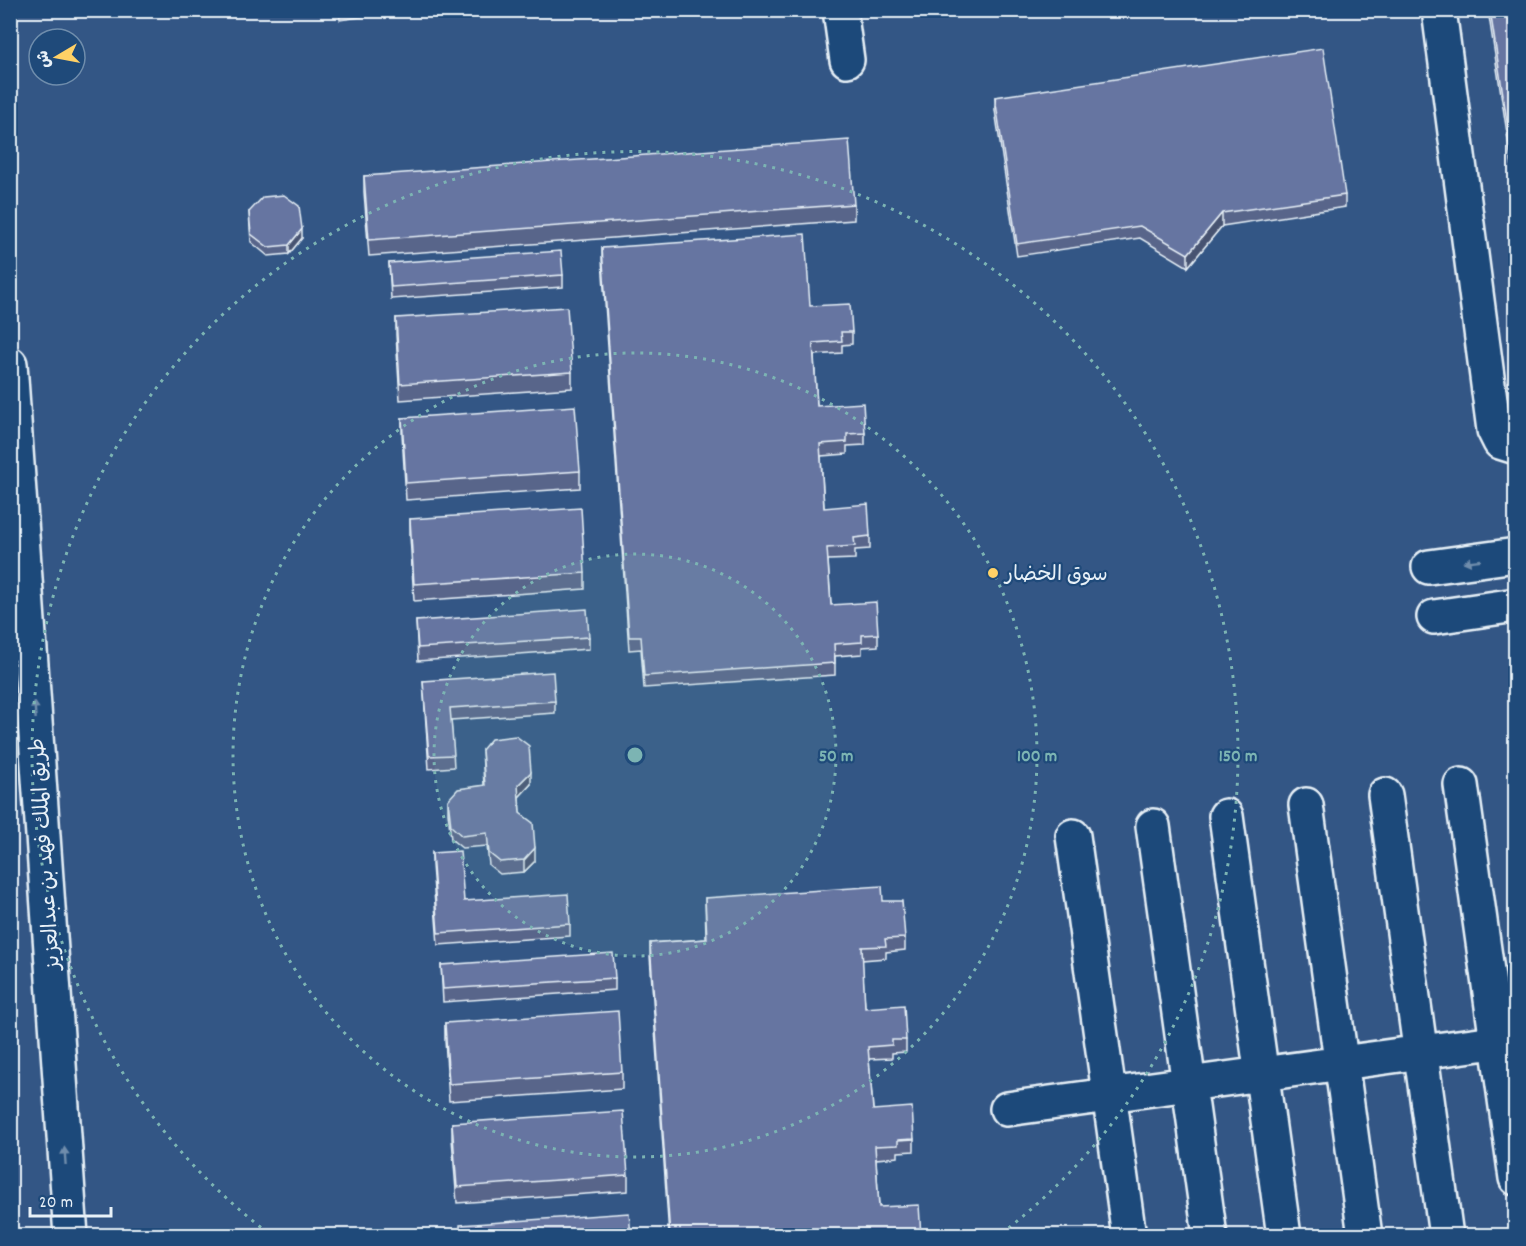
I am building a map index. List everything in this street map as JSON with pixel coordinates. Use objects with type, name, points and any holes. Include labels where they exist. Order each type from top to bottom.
[{"type":"street","points":[[840,10],[847,60]]},
{"type":"street","points":[[1439,10],[1494,430],[1500,442],[1515,447]]},
{"type":"street","name":"طريق الملك فهد بن عبدالعزيز","points":[[10,364],[71,1236]]},
{"type":"street","points":[[1429,567],[1515,555]]},
{"type":"street","points":[[1434,617],[1515,605]]},
{"type":"street","points":[[1461,785],[1506,1040],[1515,1178]]},
{"type":"street","points":[[1385,795],[1446,1236]]},
{"type":"street","points":[[1306,805],[1365,1236]]},
{"type":"street","points":[[1226,816],[1284,1236]]},
{"type":"street","points":[[1153,826],[1210,1236]]},
{"type":"street","points":[[1073,836],[1129,1236]]},
{"type":"street","points":[[1007,1109],[1506,1040]]},
{"type":"building","points":[[1490,10],[1515,10],[1515,173]]},
{"type":"building","points":[[1323,48],[1345,195],[1222,213],[1188,254],[1140,226],[1017,244],[995,97]]},
{"type":"building","points":[[849,140],[854,204],[369,240],[364,176]]},
{"type":"building","points":[[284,195],[299,206],[302,229],[289,245],[268,247],[251,234],[249,212],[263,197]]},
{"type":"building","points":[[805,234],[810,306],[850,304],[852,332],[841,332],[842,341],[813,343],[817,406],[863,403],[865,433],[847,434],[847,442],[820,444],[824,508],[868,504],[870,536],[854,538],[855,546],[827,548],[831,605],[876,602],[878,634],[862,635],[862,642],[834,644],[835,663],[644,676],[641,637],[629,637],[602,248]]},
{"type":"building","points":[[561,251],[563,275],[391,287],[389,263]]},
{"type":"building","points":[[567,307],[572,372],[400,384],[396,318]]},
{"type":"building","points":[[575,406],[580,471],[406,483],[402,418]]},
{"type":"building","points":[[581,508],[585,573],[414,584],[410,519]]},
{"type":"building","points":[[587,609],[589,637],[418,648],[416,621]]},
{"type":"building","points":[[553,672],[555,701],[450,708],[454,755],[429,756],[423,681]]},
{"type":"building","points":[[516,736],[529,746],[531,772],[518,785],[520,813],[533,823],[535,848],[524,860],[500,862],[489,853],[487,833],[462,836],[451,826],[448,800],[458,789],[485,785],[482,750],[491,739]]},
{"type":"building","points":[[460,851],[464,901],[568,894],[570,924],[438,933],[432,853]]},
{"type":"building","points":[[882,886],[883,901],[902,901],[905,938],[885,939],[886,946],[862,947],[865,1008],[904,1005],[906,1040],[892,1040],[892,1045],[868,1047],[873,1110],[912,1107],[914,1139],[898,1140],[898,1145],[875,1146],[879,1207],[919,1205],[921,1236],[670,1236],[650,943],[707,939],[705,898]]},
{"type":"building","points":[[613,953],[615,978],[443,989],[441,965]]},
{"type":"building","points":[[618,1011],[622,1072],[449,1084],[445,1023]]},
{"type":"building","points":[[623,1111],[628,1175],[457,1187],[452,1123]]},
{"type":"building","points":[[629,1213],[631,1236],[460,1236],[460,1225]]},
{"type":"place","name":"سوق الخضار","points":[[993,573]]}]
